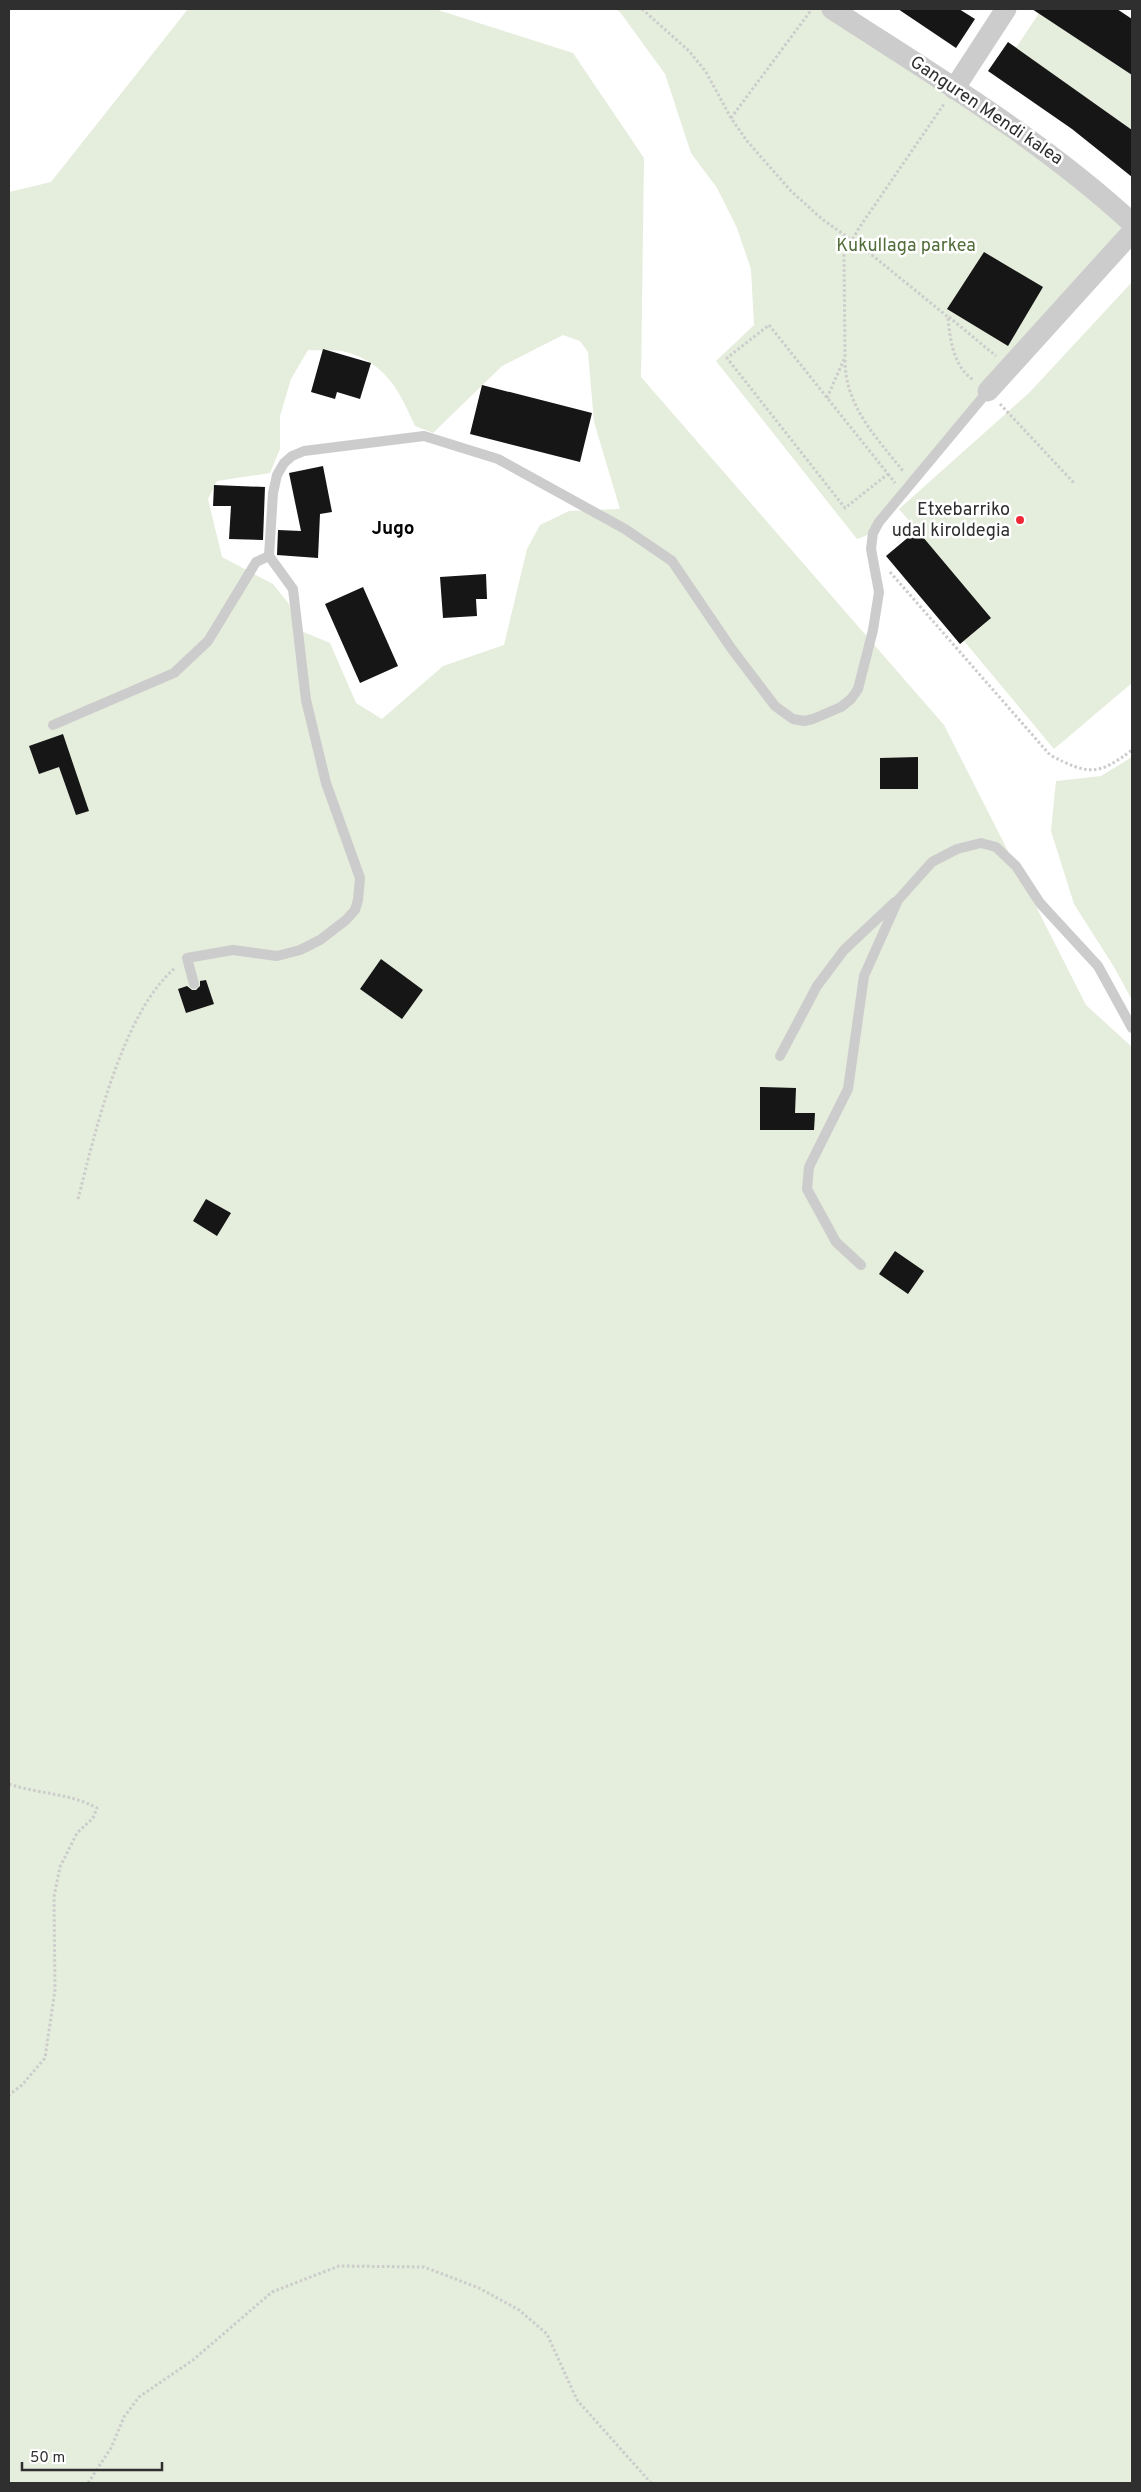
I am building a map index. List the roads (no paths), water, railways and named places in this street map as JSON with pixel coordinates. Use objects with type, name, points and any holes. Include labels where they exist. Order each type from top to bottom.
[{"type":"street","name":"Ganguren Mendi kalea","points":[[832,9],[1062,163],[1132,223]]},
{"type":"street","points":[[954,89],[1006,9]]},
{"type":"street","points":[[988,391],[1132,232]]},
{"type":"lane","points":[[194,984],[188,958],[233,950],[277,956],[300,950],[320,940],[346,920],[355,910],[358,900],[360,878],[326,783],[306,700],[292,589],[286,577],[269,556],[273,493],[278,475],[284,463],[292,456],[304,451],[424,436],[498,459],[625,530],[672,561],[731,648],[775,706],[793,719],[804,721],[813,719],[841,706],[852,699],[858,689],[873,630],[879,592],[871,549],[873,533],[879,522],[988,391]]},
{"type":"lane","points":[[53,725],[174,673],[208,641],[256,562],[269,556]]},
{"type":"lane","points":[[780,1056],[817,986],[844,950],[898,900],[932,862],[957,849],[981,843],[996,847],[1016,866],[1040,903],[1098,966],[1132,1028]]},
{"type":"lane","points":[[861,1265],[836,1242],[807,1189],[809,1167],[848,1089],[864,976],[898,900]]},
{"type":"place","name":"Etxebarriko udal kiroldegia","points":[[1020,520]]},
{"type":"district","name":"Jugo","points":[[393,529]]},
{"type":"park label","name":"Kukullaga parkea","points":[[906,246]]}]
